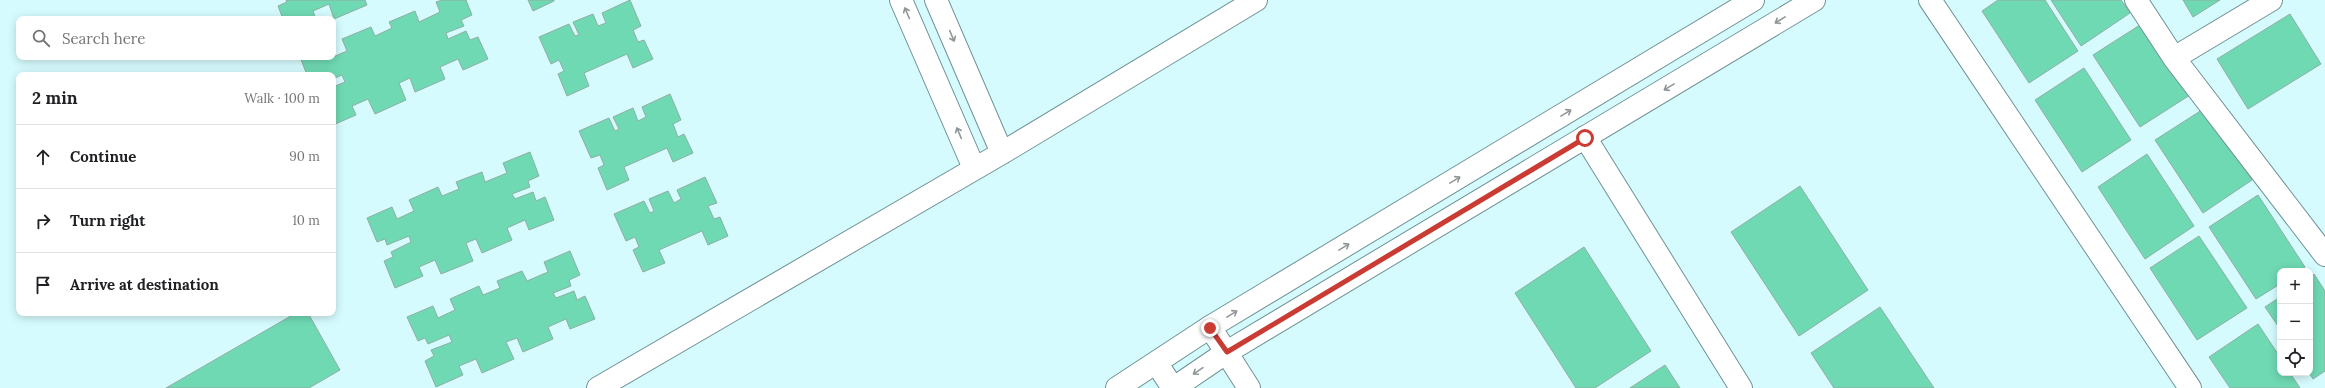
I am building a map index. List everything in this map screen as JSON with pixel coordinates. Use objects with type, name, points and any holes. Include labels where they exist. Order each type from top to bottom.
[{"type":"street","points":[[901,0],[974,168]]},
{"type":"street","points":[[936,0],[1002,153]]},
{"type":"street","points":[[598,388],[1002,153],[1256,0]]},
{"type":"street","points":[[1117,388],[1157,364],[1210,328],[1753,0]]},
{"type":"street","points":[[1157,364],[1173,388],[1227,352],[1814,0]]},
{"type":"street","points":[[1930,0],[2190,388]]},
{"type":"street","points":[[2136,0],[2174,58],[2325,255]]},
{"type":"street","points":[[2174,58],[2271,0]]},
{"type":"street","points":[[1585,138],[1740,388]]},
{"type":"street","points":[[1210,328],[1249,388]]},
{"type":"building","points":[[286,0],[365,0],[367,5],[336,18],[336,16],[333,16],[329,4],[313,11],[315,16],[282,16],[278,6],[287,2]]},
{"type":"building","points":[[442,0],[466,0],[472,15],[461,20],[464,26],[446,33],[448,39],[466,31],[470,40],[478,37],[488,59],[463,70],[458,59],[440,67],[445,79],[415,92],[410,78],[399,83],[406,100],[375,114],[368,99],[352,106],[356,115],[336,124],[336,86],[345,82],[342,75],[336,78],[336,72],[306,72],[301,60],[336,60],[336,56],[347,51],[342,39],[371,27],[375,36],[392,28],[389,22],[415,11],[419,22],[440,12],[436,2]]},
{"type":"building","points":[[528,0],[554,0],[554,1],[533,11]]},
{"type":"building","points":[[630,0],[641,26],[633,30],[638,42],[644,40],[653,59],[633,68],[627,54],[584,73],[589,86],[567,96],[558,74],[564,71],[559,60],[551,64],[539,37],[569,24],[575,36],[579,35],[573,22],[593,14],[598,26],[606,23],[602,13]]},
{"type":"building","points":[[1998,0],[2045,0],[2078,51],[2029,83],[1982,11]]},
{"type":"building","points":[[2051,0],[2121,0],[2130,13],[2081,46]]},
{"type":"building","points":[[2183,0],[2220,0],[2193,17]]},
{"type":"building","points":[[2290,14],[2321,64],[2248,109],[2217,59]]},
{"type":"building","points":[[2143,23],[2190,95],[2140,127],[2093,55]]},
{"type":"building","points":[[2084,68],[2131,140],[2082,172],[2035,100]]},
{"type":"building","points":[[670,94],[681,120],[673,124],[678,137],[684,134],[693,153],[673,162],[667,148],[624,167],[629,180],[607,190],[598,168],[604,165],[600,155],[591,158],[579,131],[609,118],[615,131],[619,129],[613,117],[633,108],[638,121],[646,117],[642,107]]},
{"type":"building","points":[[2205,108],[2252,180],[2203,213],[2155,140]]},
{"type":"building","points":[[530,152],[539,176],[528,181],[530,187],[512,194],[515,199],[533,192],[536,201],[545,197],[554,220],[529,230],[525,220],[507,228],[512,240],[482,253],[476,239],[466,243],[473,261],[441,274],[435,260],[419,267],[423,276],[395,288],[384,261],[393,257],[391,252],[411,242],[409,236],[387,245],[385,239],[377,242],[367,218],[392,207],[397,219],[414,211],[409,200],[438,187],[442,196],[459,189],[456,182],[482,172],[485,182],[507,173],[503,163]]},
{"type":"building","points":[[2147,154],[2194,226],[2145,259],[2098,187]]},
{"type":"building","points":[[705,177],[717,203],[708,206],[714,219],[720,217],[728,236],[708,245],[702,231],[659,250],[665,263],[643,272],[633,250],[639,247],[635,237],[626,241],[614,214],[644,201],[650,213],[654,211],[649,199],[668,191],[674,203],[681,199],[677,190]]},
{"type":"building","points":[[1800,186],[1868,290],[1799,336],[1731,232]]},
{"type":"building","points":[[2258,195],[2305,267],[2277,268],[2277,286],[2256,299],[2209,227]]},
{"type":"building","points":[[2199,236],[2247,308],[2197,340],[2150,268]]},
{"type":"building","points":[[1584,247],[1651,351],[1595,388],[1576,388],[1515,293]]},
{"type":"building","points":[[570,251],[580,275],[569,280],[571,286],[553,293],[556,298],[574,291],[577,300],[585,296],[595,319],[570,329],[566,319],[548,327],[553,339],[523,352],[517,338],[506,342],[514,359],[482,373],[476,359],[459,366],[463,375],[436,387],[425,361],[434,356],[431,350],[452,342],[449,335],[428,344],[425,338],[418,341],[407,317],[433,306],[438,318],[455,310],[450,299],[479,286],[483,295],[500,288],[497,281],[522,271],[527,281],[548,272],[544,262]]},
{"type":"building","points":[[2314,274],[2325,291],[2325,371],[2313,379],[2311,376],[2313,376]]},
{"type":"building","points":[[2277,299],[2277,325],[2265,307]]},
{"type":"building","points":[[1880,307],[1934,388],[1834,388],[1811,353]]},
{"type":"building","points":[[291,316],[310,316],[340,370],[309,388],[166,388]]},
{"type":"building","points":[[2258,324],[2277,352],[2277,376],[2292,376],[2300,388],[2230,388],[2209,357]]},
{"type":"building","points":[[1665,365],[1680,388],[1630,388]]},
{"type":"route","points":[[1210,328],[1227,352],[1585,138]]}]
